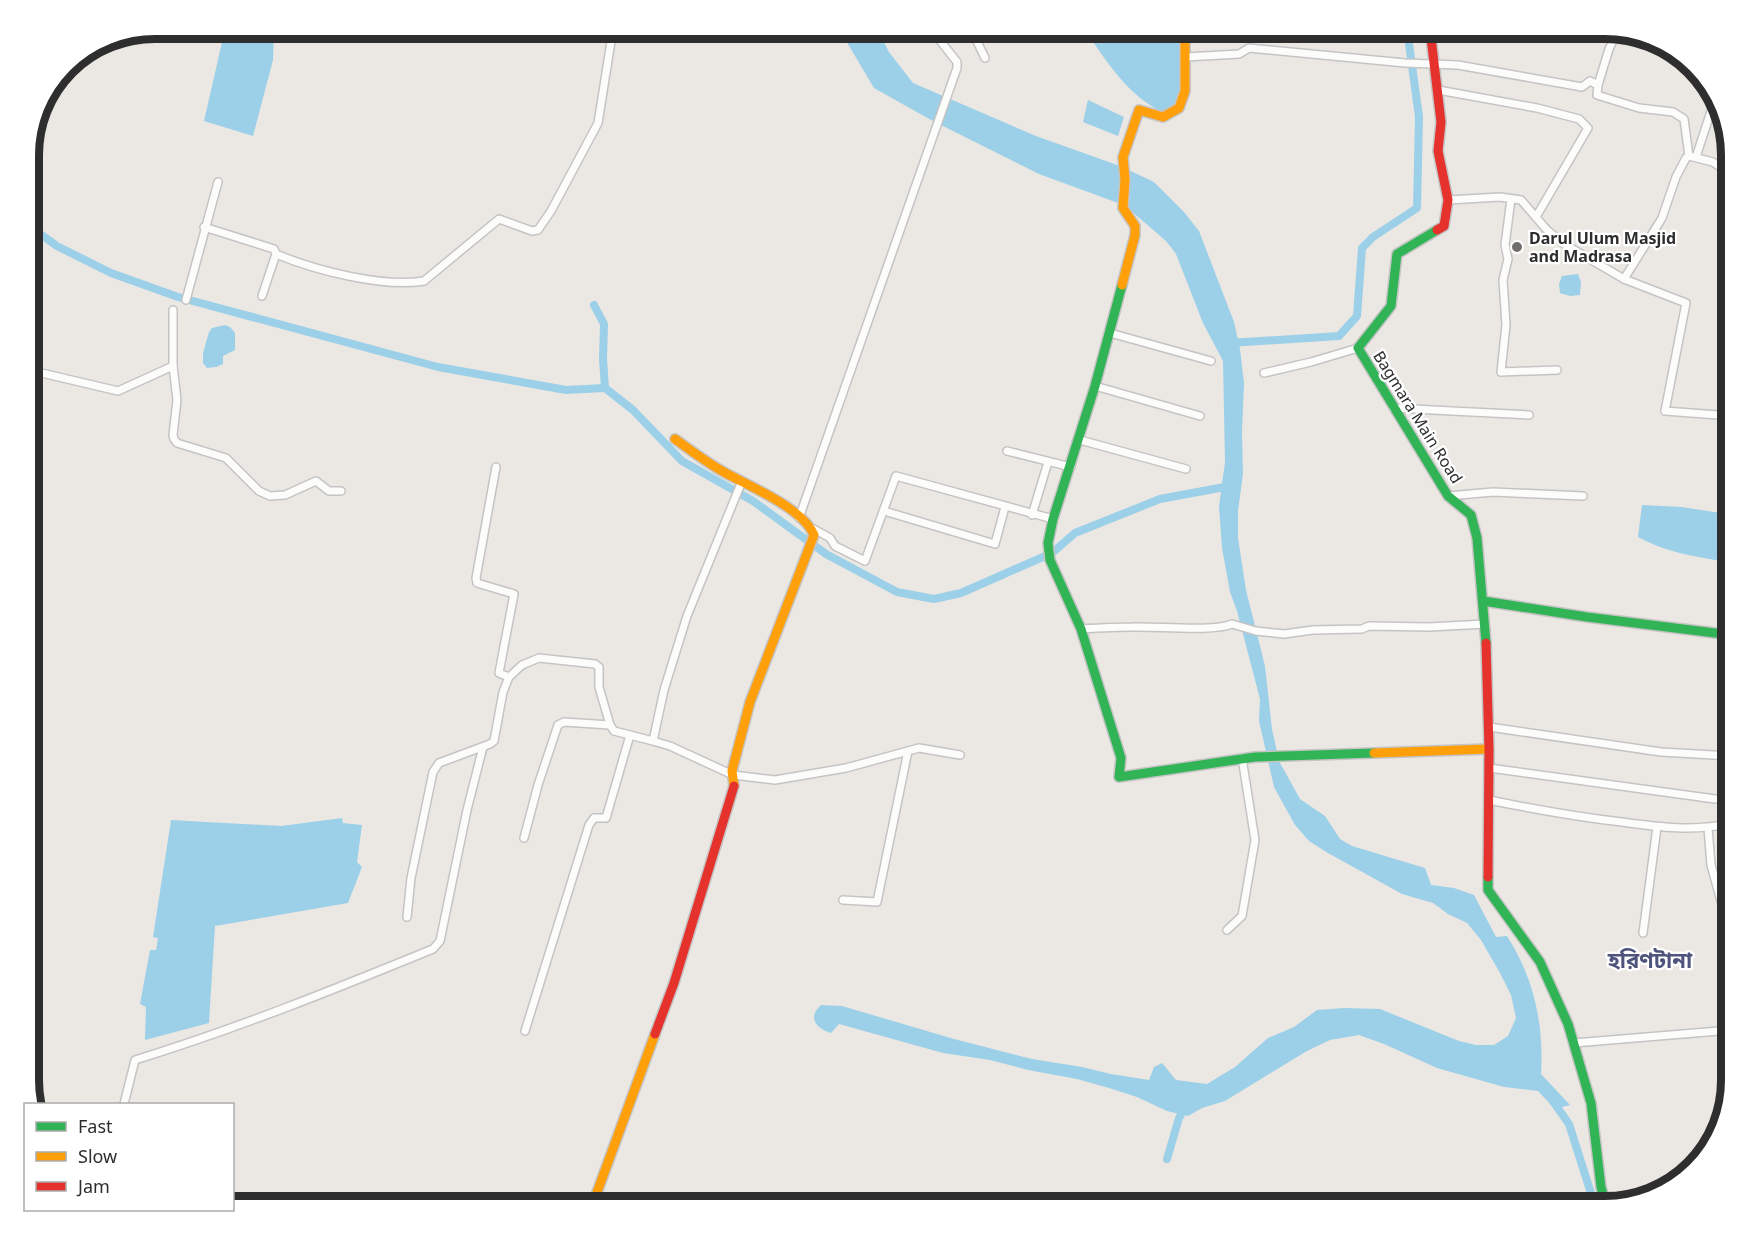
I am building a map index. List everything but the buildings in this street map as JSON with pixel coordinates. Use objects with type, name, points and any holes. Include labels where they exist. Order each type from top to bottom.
[{"type":"street","points":[[204,227],[273,249],[276,254],[350,276],[413,283],[424,281],[499,219],[532,231],[538,230],[552,211],[598,123],[611,39]]},
{"type":"street","points":[[799,518],[957,65],[939,39]]},
{"type":"street","points":[[976,39],[985,58]]},
{"type":"street","points":[[1185,39],[1185,91],[1179,108],[1163,117],[1139,110],[1123,157],[1125,180],[1123,208],[1135,226],[1135,235],[1080,440],[1053,519],[1048,543],[1050,560],[1081,629],[1121,758],[1119,777],[1280,755],[1490,749]]},
{"type":"street","name":"Bagmara Main Road","points":[[1432,39],[1441,122],[1438,151],[1448,200],[1444,226],[1397,254],[1391,306],[1358,348],[1448,496],[1471,515],[1477,538],[1484,601],[1490,749],[1488,890],[1540,962],[1568,1024],[1591,1103],[1603,1196]]},
{"type":"street","points":[[1614,39],[1598,85],[1597,95],[1639,108],[1673,112],[1684,119],[1692,156]]},
{"type":"street","points":[[1186,57],[1239,54],[1249,48],[1492,70],[1582,87],[1590,81],[1598,85]]},
{"type":"street","points":[[1438,90],[1538,108],[1579,119],[1588,128],[1536,217]]},
{"type":"street","points":[[1692,156],[1711,109]]},
{"type":"street","points":[[1624,279],[1662,218],[1676,177],[1686,158],[1692,156],[1713,162],[1721,168]]},
{"type":"street","points":[[186,300],[218,182]]},
{"type":"street","points":[[1448,200],[1500,197],[1521,201],[1564,244],[1624,279],[1686,303],[1665,411],[1721,415]]},
{"type":"street","points":[[1511,199],[1505,244],[1508,259],[1503,280],[1506,325],[1501,372],[1557,370]]},
{"type":"street","points":[[262,296],[276,254]]},
{"type":"street","points":[[173,310],[173,366],[177,400],[173,435],[177,443],[226,458],[260,491],[270,496],[285,495],[316,481],[329,491],[341,491]]},
{"type":"street","points":[[1110,333],[1211,361]]},
{"type":"street","points":[[1264,373],[1358,348]]},
{"type":"street","points":[[39,372],[118,391],[173,366]]},
{"type":"street","points":[[1095,386],[1200,416]]},
{"type":"street","points":[[1394,408],[1529,415]]},
{"type":"street","points":[[675,439],[720,470],[785,505],[813,532],[830,538],[835,546],[865,561],[896,476],[1053,519]]},
{"type":"street","points":[[1080,440],[1186,468]]},
{"type":"street","points":[[1007,451],[1071,467]]},
{"type":"street","points":[[1032,515],[1048,462]]},
{"type":"street","points":[[496,466],[476,578],[477,583],[514,594],[499,673],[508,677]]},
{"type":"street","points":[[652,741],[664,690],[687,616],[742,481]]},
{"type":"street","points":[[1448,496],[1493,492],[1582,496]]},
{"type":"street","points":[[884,511],[995,544],[1005,507]]},
{"type":"street","points":[[596,1196],[674,983],[735,784],[732,771],[750,702],[813,532]]},
{"type":"street","points":[[1484,601],[1721,634]]},
{"type":"street","points":[[1081,629],[1194,628],[1232,624],[1256,632],[1284,634],[1313,630],[1362,629],[1369,626],[1429,627],[1485,624]]},
{"type":"street","points":[[407,916],[411,878],[433,772],[439,763],[494,741],[508,677],[522,665],[539,658],[595,664],[599,667],[599,687],[610,725],[614,731],[670,746],[733,775],[775,780],[846,768],[919,748],[960,755]]},
{"type":"street","points":[[524,838],[538,785],[558,725],[564,722],[610,725]]},
{"type":"street","points":[[1489,727],[1661,752],[1721,755]]},
{"type":"street","points":[[525,1030],[590,825],[594,818],[606,818],[630,735]]},
{"type":"street","points":[[124,1103],[135,1060],[185,1045],[433,949],[440,941],[467,810],[483,747]]},
{"type":"street","points":[[843,900],[877,902],[908,751]]},
{"type":"street","points":[[1227,930],[1242,916],[1255,840],[1242,759]]},
{"type":"street","points":[[1489,768],[1715,799]]},
{"type":"street","points":[[1490,800],[1575,816],[1657,827],[1708,828],[1721,825]]},
{"type":"street","points":[[1642,933],[1657,827]]},
{"type":"street","points":[[1708,828],[1712,865],[1721,900]]},
{"type":"street","points":[[1574,1043],[1721,1031]]},
{"type":"water","points":[[223,39],[274,39],[273,60],[253,136],[204,121]]},
{"type":"water","points":[[845,39],[882,39],[889,52],[913,83],[1036,136],[1120,166],[1154,182],[1184,212],[1199,231],[1234,322],[1240,349],[1244,383],[1243,474],[1238,511],[1238,538],[1246,590],[1265,666],[1272,729],[1279,761],[1300,799],[1325,816],[1340,839],[1352,846],[1425,868],[1431,885],[1454,888],[1474,895],[1496,937],[1507,936],[1524,968],[1539,1019],[1541,1074],[1570,1105],[1555,1109],[1538,1091],[1504,1087],[1437,1068],[1359,1035],[1330,1040],[1307,1051],[1225,1101],[1202,1108],[1188,1116],[1167,1111],[1137,1097],[1077,1079],[990,1060],[943,1053],[839,1024],[831,1033],[815,1022],[815,1014],[821,1005],[842,1006],[1032,1059],[1149,1080],[1154,1067],[1162,1063],[1176,1080],[1207,1084],[1235,1067],[1268,1038],[1294,1027],[1317,1010],[1380,1009],[1459,1041],[1476,1045],[1494,1045],[1508,1036],[1516,1018],[1511,995],[1500,973],[1481,940],[1467,923],[1448,914],[1433,903],[1402,894],[1309,841],[1295,825],[1274,787],[1259,721],[1260,699],[1230,592],[1222,548],[1219,506],[1225,462],[1223,361],[1203,323],[1176,254],[1166,241],[1130,210],[1118,203],[1039,174],[931,120],[874,88]]},
{"type":"water","points":[[1092,39],[1183,39],[1184,74],[1177,106],[1165,113],[1152,107],[1129,88],[1109,65]]},
{"type":"water","points":[[1088,100],[1124,117],[1118,136],[1083,122]]},
{"type":"water","points":[[1578,274],[1581,282],[1580,295],[1570,296],[1560,293],[1559,284],[1562,276]]},
{"type":"water","points":[[225,325],[235,333],[235,350],[223,356],[223,364],[207,368],[203,363],[203,353],[209,332],[212,328]]},
{"type":"water","points":[[1642,505],[1682,507],[1721,513],[1720,561],[1688,555],[1638,537]]},
{"type":"water","points":[[342,818],[343,823],[362,825],[357,862],[362,867],[348,903],[215,926],[209,1023],[145,1040],[146,1007],[140,1004],[150,950],[156,950],[158,938],[153,937],[171,820],[281,826]]},
{"type":"waterway","points":[[1229,343],[1339,336],[1357,316],[1362,248],[1373,237],[1417,208],[1419,117],[1408,39]]},
{"type":"waterway","points":[[39,233],[57,246],[111,273],[178,297],[438,367],[566,390],[605,388],[633,410],[682,461],[753,501],[826,554],[897,592],[934,599],[961,593],[1052,553],[1075,533],[1160,499],[1230,486]]},
{"type":"waterway","points":[[594,305],[604,324],[605,388]]},
{"type":"waterway","points":[[1552,1100],[1569,1124],[1592,1196]]},
{"type":"waterway","points":[[1167,1159],[1179,1118],[1185,1107]]},
{"type":"traffic: fast","points":[[1437,230],[1397,254],[1391,306],[1358,348],[1448,496],[1471,515],[1477,538],[1486,643]]},
{"type":"traffic: fast","points":[[1122,285],[1095,386],[1053,519],[1048,543],[1050,560],[1081,629],[1121,758],[1119,777],[1255,757],[1374,753]]},
{"type":"traffic: fast","points":[[1483,601],[1721,634]]},
{"type":"traffic: fast","points":[[1488,877],[1488,890],[1540,962],[1568,1024],[1591,1103],[1603,1196]]},
{"type":"traffic: slow","points":[[1122,285],[1135,235],[1135,226],[1123,208],[1125,180],[1123,157],[1139,110],[1163,117],[1179,108],[1185,91],[1185,39]]},
{"type":"traffic: slow","points":[[675,439],[716,467],[786,506],[808,525],[814,535],[750,702],[732,771],[734,786]]},
{"type":"traffic: slow","points":[[1374,753],[1489,749]]},
{"type":"traffic: slow","points":[[596,1196],[655,1034]]},
{"type":"traffic: jam","points":[[1431,39],[1441,122],[1438,151],[1448,200],[1444,226],[1437,230]]},
{"type":"traffic: jam","points":[[1486,643],[1489,749],[1488,877]]},
{"type":"traffic: jam","points":[[655,1034],[674,983],[734,786]]},
{"type":"place","name":"Darul Ulum Masjid and Madrasa","points":[[1517,247]]},
{"type":"district","name":"হরিণটানা","points":[[1650,959]]}]
